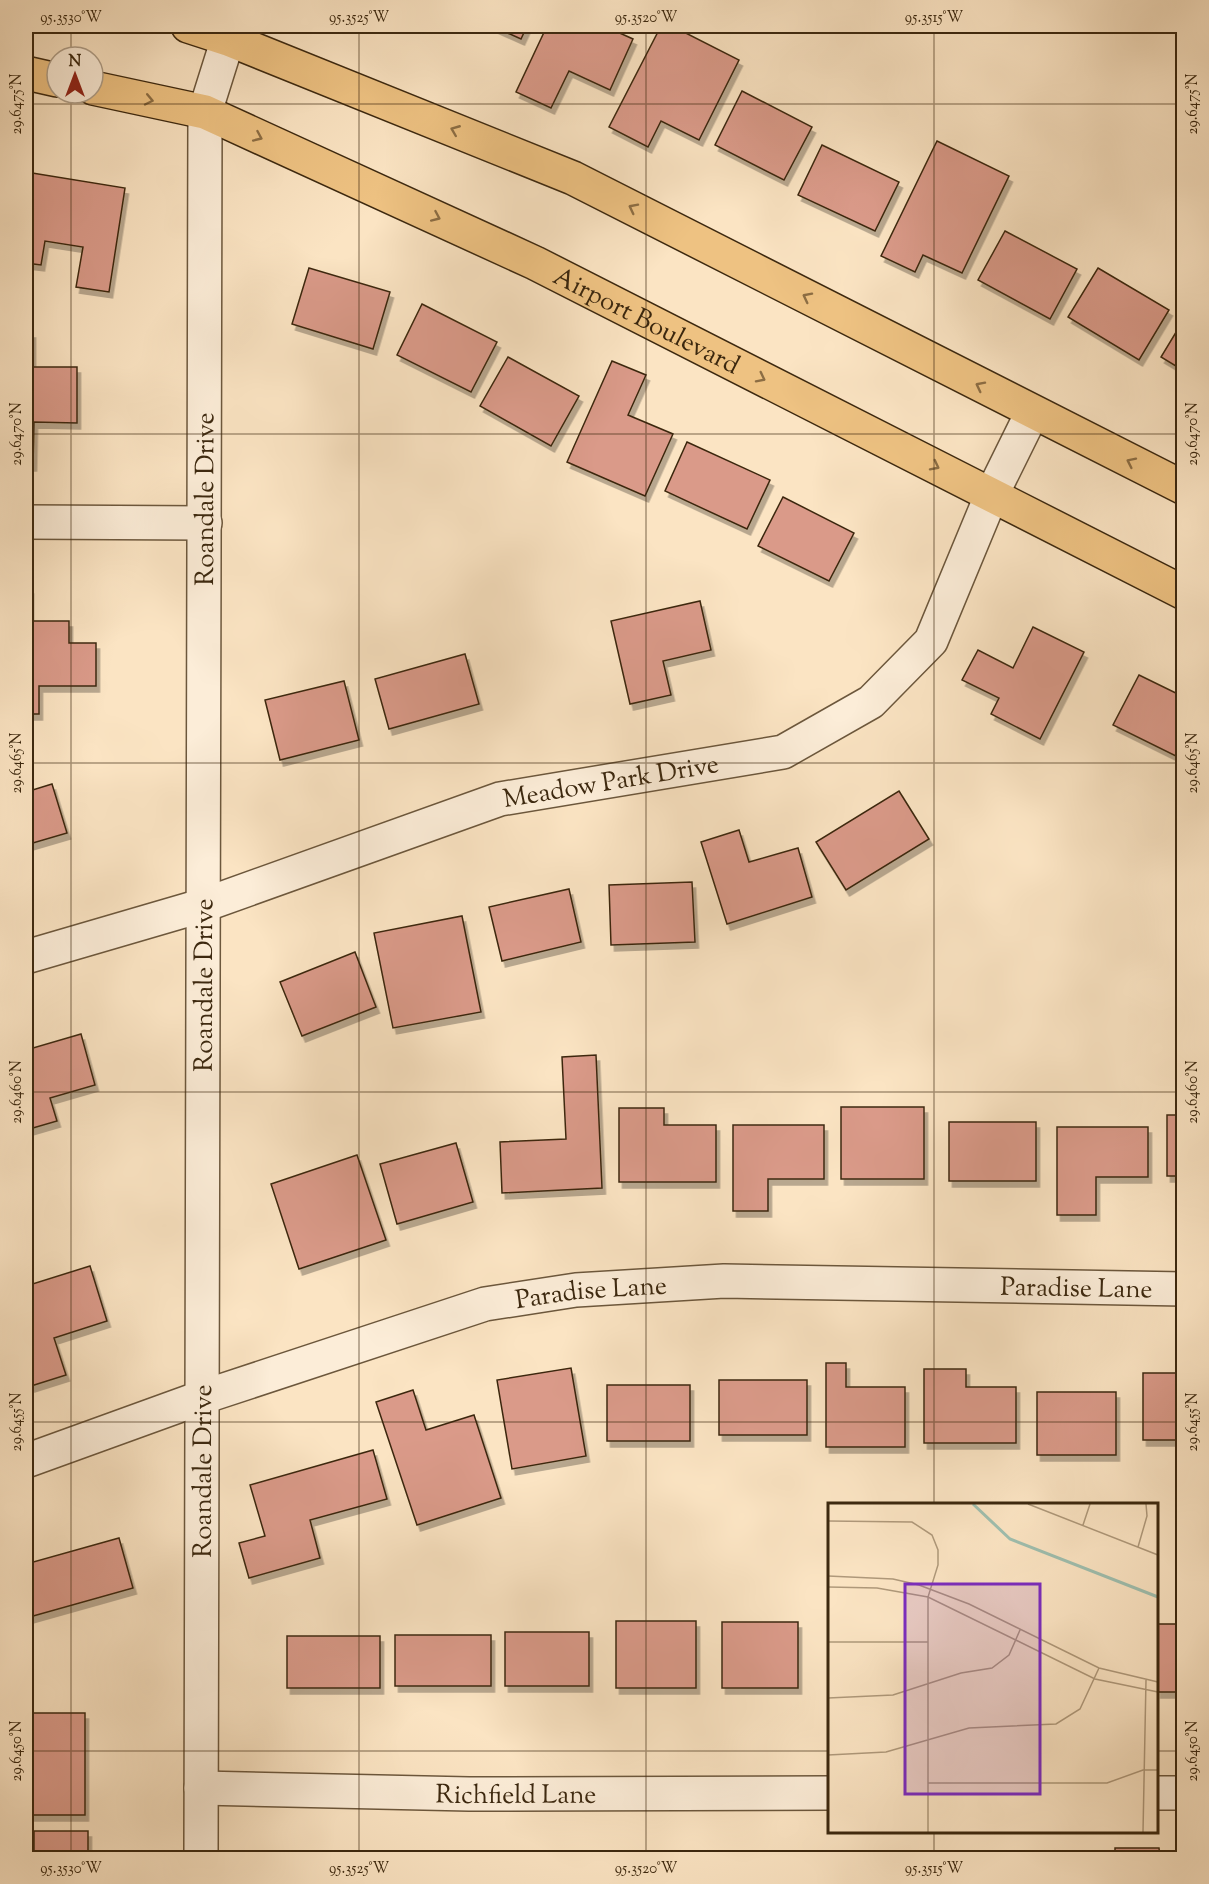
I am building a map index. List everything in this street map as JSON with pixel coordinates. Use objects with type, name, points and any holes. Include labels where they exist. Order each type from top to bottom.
[{"type":"main road","points":[[188,26],[230,32],[573,178],[1032,413],[1184,488]]},
{"type":"main road","points":[[26,73],[45,77]]},
{"type":"main road","name":"Airport Boulevard","points":[[105,91],[205,112],[535,262],[1184,593]]},
{"type":"street","name":"Roandale Drive","points":[[201,1858],[200,1398],[204,905],[205,112],[230,32]]},
{"type":"street","name":"Meadow Park Drive","points":[[26,957],[204,905],[500,799],[783,752],[871,702],[931,640],[992,494],[1032,413]]},
{"type":"street","points":[[26,522],[205,523]]},
{"type":"street","name":"Paradise Lane","points":[[26,1461],[200,1398],[485,1304],[576,1290],[724,1281],[1184,1289]]},
{"type":"street","name":"Richfield Lane","points":[[201,1788],[469,1794],[828,1793]]},
{"type":"street","points":[[1158,1793],[1184,1793]]},
{"type":"building","points":[[492,26],[527,26],[521,39]]},
{"type":"building","points":[[547,26],[604,26],[633,39],[610,90],[569,71],[551,108],[516,92]]},
{"type":"building","points":[[661,26],[672,26],[739,60],[699,140],[661,121],[648,147],[609,127]]},
{"type":"building","points":[[742,91],[812,127],[784,180],[715,145]]},
{"type":"building","points":[[937,141],[1009,176],[962,273],[923,255],[915,272],[881,256]]},
{"type":"building","points":[[822,145],[899,182],[875,231],[798,195]]},
{"type":"building","points":[[26,172],[125,188],[109,292],[76,287],[83,247],[45,241],[41,265],[26,263]]},
{"type":"building","points":[[1005,231],[1077,269],[1050,319],[978,280]]},
{"type":"building","points":[[309,268],[390,292],[373,349],[292,324]]},
{"type":"building","points":[[1098,268],[1169,310],[1139,360],[1068,317]]},
{"type":"building","points":[[422,304],[497,342],[471,392],[397,355]]},
{"type":"building","points":[[1184,319],[1184,371],[1161,357]]},
{"type":"building","points":[[26,332],[32,332],[32,367],[77,367],[77,423],[34,422],[33,465],[26,465]]},
{"type":"building","points":[[508,357],[579,396],[551,446],[480,406]]},
{"type":"building","points":[[612,361],[646,375],[628,415],[673,434],[645,496],[567,462]]},
{"type":"building","points":[[687,442],[770,480],[747,529],[665,491]]},
{"type":"building","points":[[783,497],[854,533],[829,581],[758,546]]},
{"type":"building","points":[[26,588],[30,588],[30,621],[69,621],[69,643],[96,643],[96,686],[39,686],[39,714],[26,714]]},
{"type":"building","points":[[700,601],[711,650],[663,661],[671,695],[630,704],[611,621]]},
{"type":"building","points":[[1033,627],[1084,652],[1040,739],[991,714],[999,698],[962,680],[978,650],[1013,668]]},
{"type":"building","points":[[465,654],[479,704],[389,729],[375,679]]},
{"type":"building","points":[[1139,675],[1184,697],[1184,760],[1113,725]]},
{"type":"building","points":[[344,681],[359,740],[280,760],[265,700]]},
{"type":"building","points":[[52,784],[67,833],[26,845],[26,792]]},
{"type":"building","points":[[899,791],[929,839],[846,890],[816,842]]},
{"type":"building","points":[[739,830],[749,862],[798,848],[812,897],[727,924],[701,842]]},
{"type":"building","points":[[692,882],[695,942],[611,945],[609,885]]},
{"type":"building","points":[[569,889],[581,942],[502,961],[489,907]]},
{"type":"building","points":[[462,916],[481,1012],[393,1028],[374,933]]},
{"type":"building","points":[[355,952],[376,1007],[302,1036],[280,982]]},
{"type":"building","points":[[81,1034],[95,1085],[50,1098],[57,1121],[26,1130],[26,1050]]},
{"type":"building","points":[[596,1055],[602,1188],[502,1193],[500,1142],[566,1139],[562,1057]]},
{"type":"building","points":[[841,1107],[924,1107],[924,1179],[841,1179]]},
{"type":"building","points":[[619,1108],[664,1108],[664,1125],[716,1125],[716,1182],[619,1182]]},
{"type":"building","points":[[1167,1115],[1184,1115],[1184,1176],[1167,1176]]},
{"type":"building","points":[[949,1122],[1036,1122],[1036,1181],[949,1181]]},
{"type":"building","points":[[733,1125],[824,1125],[824,1179],[768,1179],[768,1211],[733,1211]]},
{"type":"building","points":[[1057,1127],[1148,1127],[1148,1177],[1096,1177],[1096,1215],[1057,1215]]},
{"type":"building","points":[[456,1143],[473,1202],[397,1224],[380,1164]]},
{"type":"building","points":[[357,1155],[386,1240],[299,1269],[271,1184]]},
{"type":"building","points":[[90,1266],[107,1321],[54,1338],[66,1375],[31,1386],[26,1368],[26,1286]]},
{"type":"building","points":[[826,1363],[846,1363],[846,1387],[905,1387],[905,1447],[826,1447]]},
{"type":"building","points":[[571,1368],[586,1456],[512,1469],[497,1380]]},
{"type":"building","points":[[924,1369],[966,1369],[966,1387],[1016,1387],[1016,1443],[924,1443]]},
{"type":"building","points":[[1143,1373],[1184,1373],[1184,1440],[1143,1440]]},
{"type":"building","points":[[719,1380],[807,1380],[807,1435],[719,1435]]},
{"type":"building","points":[[607,1385],[690,1385],[690,1441],[607,1441]]},
{"type":"building","points":[[413,1390],[426,1430],[474,1415],[501,1498],[417,1525],[376,1402]]},
{"type":"building","points":[[1037,1392],[1116,1392],[1116,1455],[1037,1455]]},
{"type":"building","points":[[373,1450],[387,1499],[310,1520],[320,1558],[249,1578],[239,1543],[265,1536],[250,1485]]},
{"type":"building","points":[[119,1538],[133,1588],[26,1618],[26,1564]]},
{"type":"building","points":[[616,1621],[696,1621],[696,1688],[616,1688]]},
{"type":"building","points":[[722,1622],[798,1622],[798,1688],[722,1688]]},
{"type":"building","points":[[1158,1624],[1184,1624],[1184,1692],[1158,1692]]},
{"type":"building","points":[[505,1632],[589,1632],[589,1686],[505,1686]]},
{"type":"building","points":[[395,1635],[491,1635],[491,1686],[395,1686]]},
{"type":"building","points":[[287,1636],[380,1636],[380,1688],[287,1688]]},
{"type":"building","points":[[26,1713],[85,1713],[85,1815],[26,1815]]},
{"type":"building","points":[[34,1831],[88,1831],[88,1858],[34,1858]]},
{"type":"building","points":[[1115,1848],[1159,1848],[1160,1858],[1115,1858]]}]
